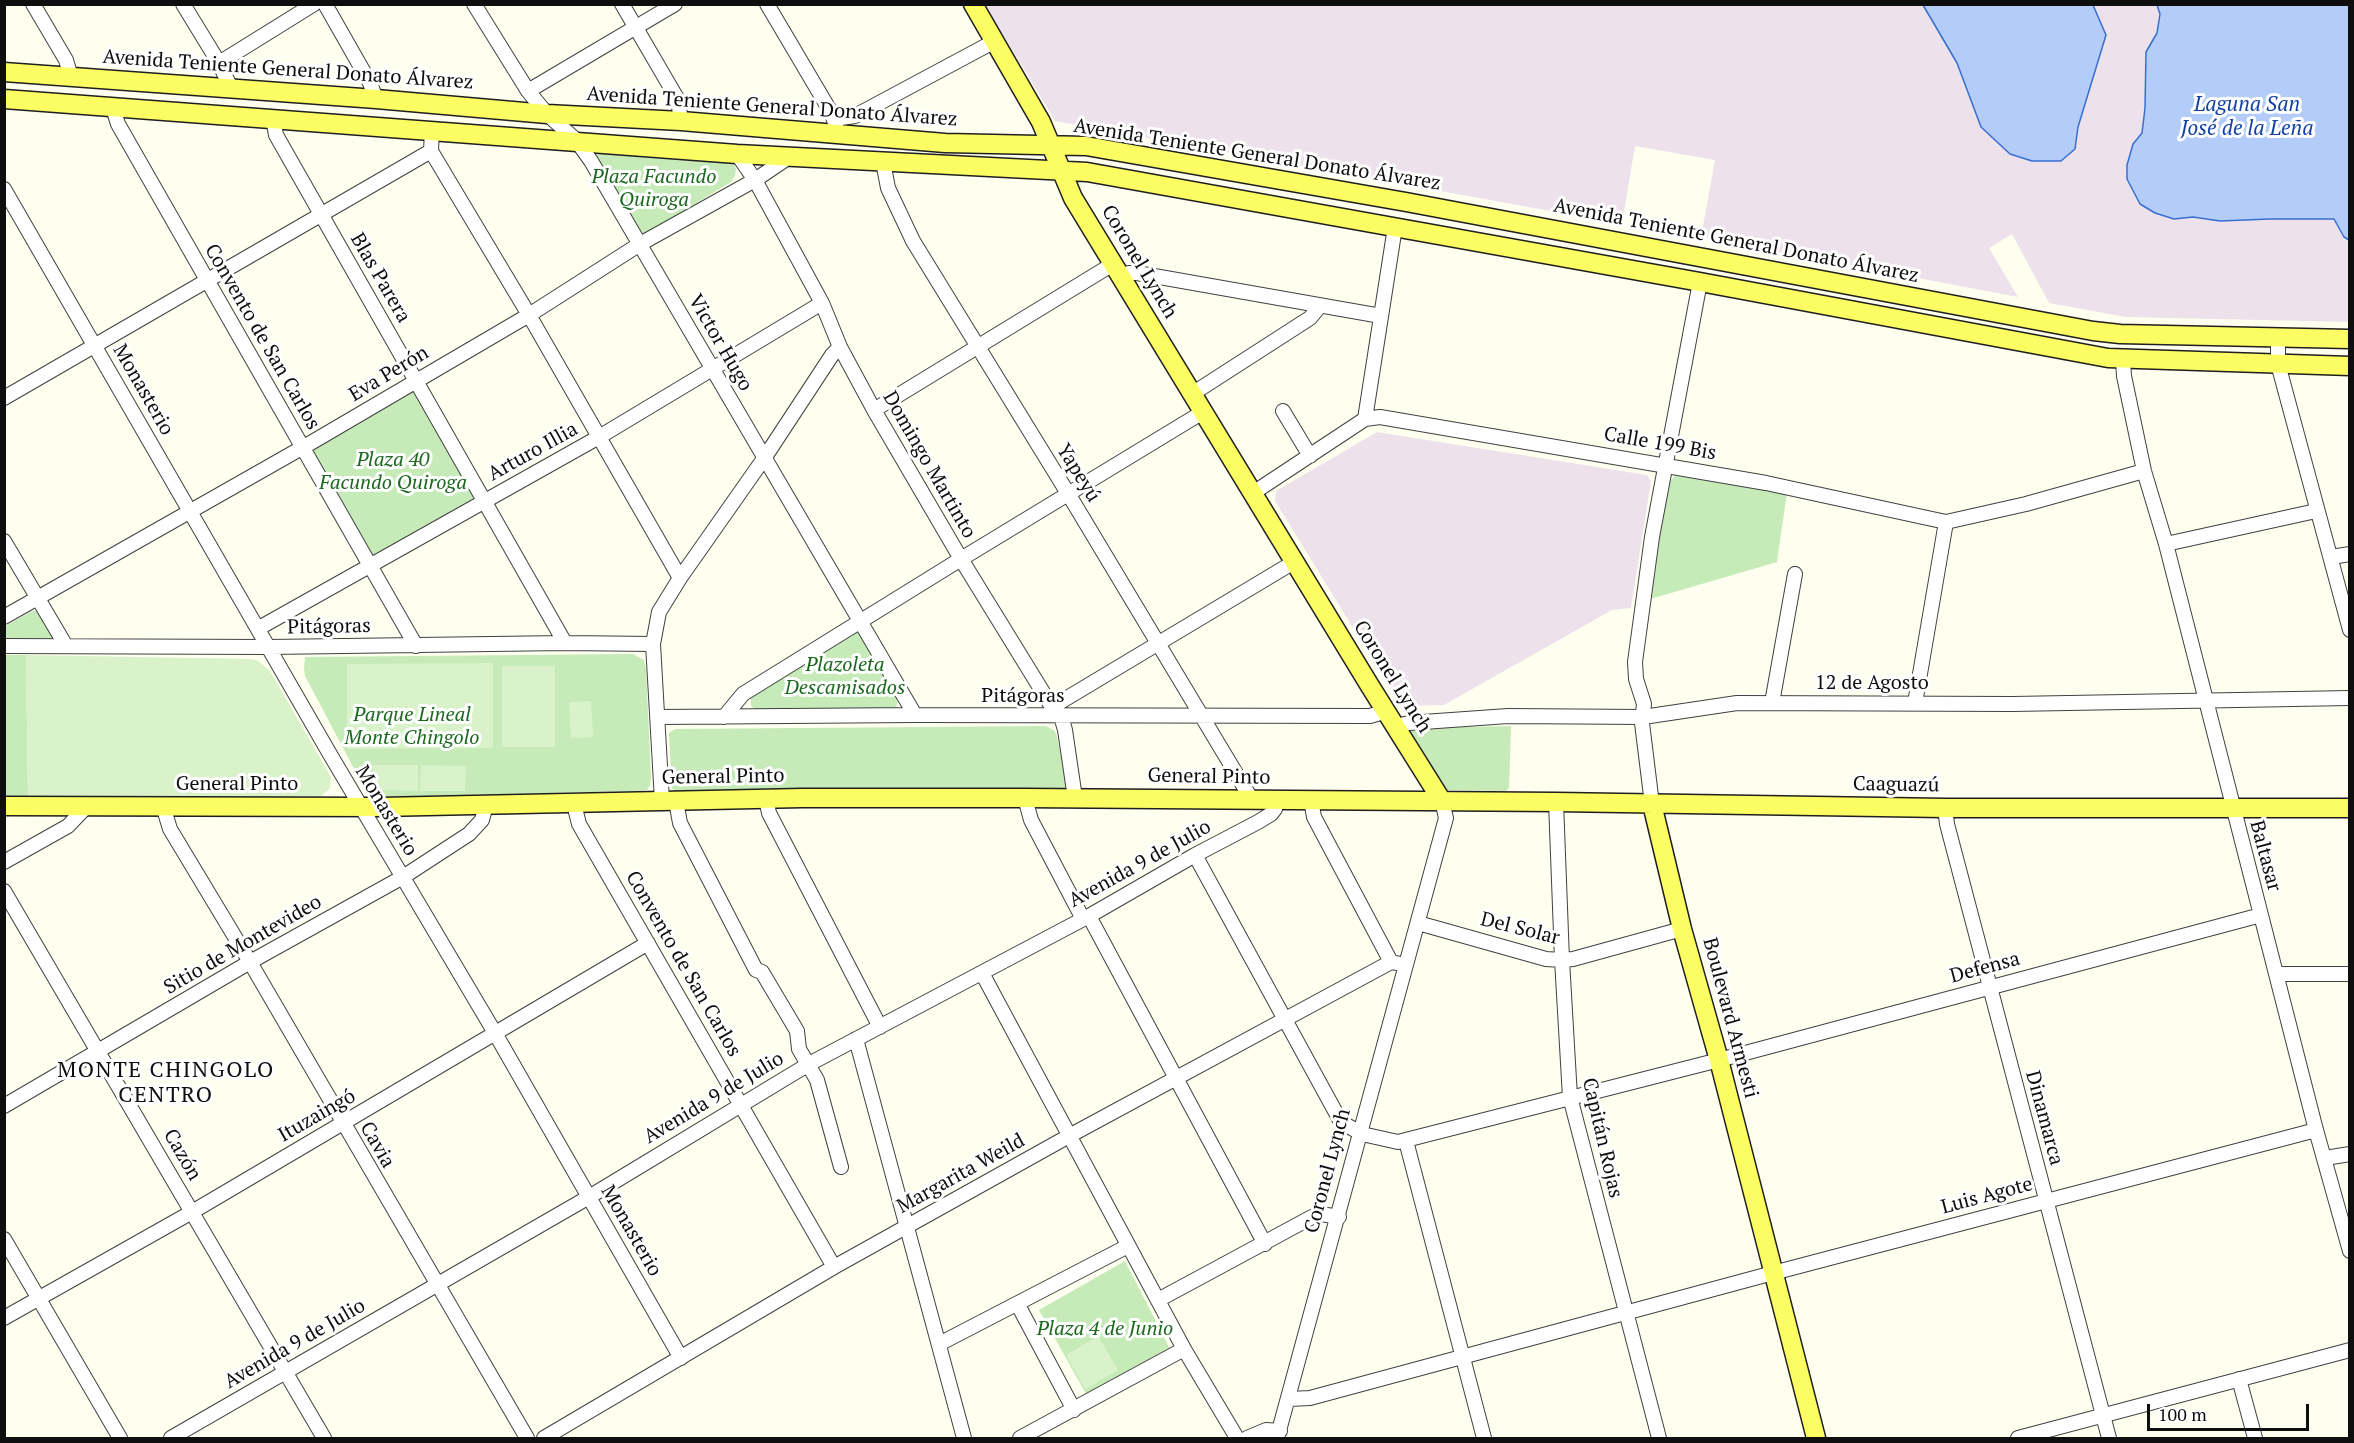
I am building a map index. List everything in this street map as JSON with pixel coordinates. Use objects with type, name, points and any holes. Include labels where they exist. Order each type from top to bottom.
[{"type":"main road","name":"Coronel Lynch","points":[[973,4],[1041,122],[1073,198],[1442,801]]},
{"type":"main road","name":"Avenida Teniente General Donato Álvarez","points":[[4,72],[547,114],[836,127],[856,135],[945,143],[1086,146],[1406,202],[2093,331],[2120,334],[2349,339]]},
{"type":"main road","points":[[4,99],[576,140],[737,154],[1062,171],[1111,176],[2123,360],[2349,366]]},
{"type":"main road","name":"General Pinto","points":[[4,806],[362,806],[766,799],[1025,798],[1442,801]]},
{"type":"main road","name":"Caaguazú","points":[[1442,801],[1945,808],[2349,808]]},
{"type":"main road","name":"Boulevard Armesti","points":[[1652,804],[1682,929],[1719,1060],[1816,1438]]},
{"type":"street","points":[[33,4],[66,60],[71,76]]},
{"type":"street","points":[[183,4],[219,63],[231,88]]},
{"type":"street","points":[[219,63],[314,4]]},
{"type":"street","points":[[325,4],[370,83],[376,99]]},
{"type":"street","name":"Victor Hugo","points":[[474,4],[528,91],[547,114],[576,140],[591,161],[915,715]]},
{"type":"street","points":[[622,4],[678,100],[681,121]]},
{"type":"street","points":[[528,91],[675,4]]},
{"type":"street","points":[[767,4],[836,127],[995,41]]},
{"type":"street","name":"Convento de San Carlos","points":[[113,108],[118,124],[416,646]]},
{"type":"street","points":[[855,116],[856,135]]},
{"type":"street","name":"Blas Parera","points":[[273,118],[276,135],[321,216],[565,643]]},
{"type":"street","points":[[432,130],[431,151],[529,315],[680,578]]},
{"type":"street","points":[[4,398],[431,151]]},
{"type":"street","name":"Domingo Martinto","points":[[737,154],[755,180],[822,303],[840,347],[874,410],[961,559],[1056,711],[1065,730],[1075,798]]},
{"type":"street","name":"Eva Perón","points":[[4,617],[529,315],[640,244],[755,180],[789,157]]},
{"type":"street","name":"Yapeyú","points":[[883,162],[888,188],[913,241],[1252,800]]},
{"type":"street","name":"Monasterio","points":[[4,189],[681,1358]]},
{"type":"street","points":[[1253,493],[1365,419],[1395,227]]},
{"type":"street","points":[[874,410],[976,345],[1118,271],[1381,316]]},
{"type":"street","name":"Boulevard Armesti","points":[[1652,804],[1643,717],[1644,704],[1635,671],[1642,604],[1700,282]]},
{"type":"street","name":"Arturo Illia","points":[[259,628],[599,437],[822,303]]},
{"type":"street","points":[[1192,394],[1310,318],[1320,306]]},
{"type":"street","points":[[2278,336],[2278,364],[2349,630]]},
{"type":"street","points":[[840,347],[832,355],[765,457],[680,578],[659,612],[653,644],[658,717],[669,801],[756,970],[762,972],[796,1031],[799,1049],[817,1080],[841,1167]]},
{"type":"street","name":"Baltasar","points":[[2123,360],[2124,376],[2145,471],[2166,544],[2232,809],[2349,1251]]},
{"type":"street","points":[[1283,411],[1310,456]]},
{"type":"street","points":[[724,717],[743,694],[1203,412]]},
{"type":"street","name":"Calle 199 Bis","points":[[1365,419],[1380,417],[1666,465],[1816,492],[1946,522]]},
{"type":"street","points":[[1915,702],[1946,522],[2026,504],[2145,471]]},
{"type":"street","points":[[2166,544],[2316,511]]},
{"type":"street","points":[[4,541],[66,646]]},
{"type":"street","points":[[2331,557],[2349,554]]},
{"type":"street","points":[[1056,711],[1158,642],[1294,562]]},
{"type":"street","points":[[1772,703],[1795,574]]},
{"type":"street","name":"Pitágoras","points":[[4,646],[269,647],[653,644]]},
{"type":"street","name":"12 de Agosto","points":[[1391,718],[1409,723],[1500,716],[1643,717],[1737,703],[2012,704],[2349,698]]},
{"type":"street","name":"Pitágoras","points":[[658,717],[915,715],[1056,711],[1201,716],[1391,718]]},
{"type":"street","points":[[1025,798],[1031,820],[1178,1079],[1265,1244]]},
{"type":"street","points":[[766,799],[769,813],[880,1027]]},
{"type":"street","name":"Avenida 9 de Julio","points":[[171,1438],[589,1197],[809,1064],[1086,918],[1271,814],[1275,809],[1276,800]]},
{"type":"street","points":[[1311,800],[1314,817],[1391,962],[1406,965]]},
{"type":"street","name":"Coronel Lynch","points":[[1279,1435],[1446,818],[1442,801]]},
{"type":"street","name":"Capitán Rojas","points":[[1556,802],[1570,1097],[1659,1438]]},
{"type":"street","name":"Convento de San Carlos","points":[[574,804],[579,824],[834,1267]]},
{"type":"street","points":[[4,862],[68,826],[88,805]]},
{"type":"street","name":"Sitio de Montevideo","points":[[4,1106],[250,962],[403,877],[469,834],[482,820],[486,805]]},
{"type":"street","name":"Cavia","points":[[164,806],[170,829],[527,1438]]},
{"type":"street","name":"Dinamarca","points":[[1945,808],[1947,824],[2109,1438]]},
{"type":"street","points":[[1195,855],[1341,1122],[1362,1134],[1392,1142],[1406,1141],[1484,1438]]},
{"type":"street","name":"Cazón","points":[[4,891],[324,1438]]},
{"type":"street","name":"Defensa","points":[[1406,1141],[2261,915]]},
{"type":"street","name":"Del Solar","points":[[1418,923],[1546,959],[1562,960],[1682,929]]},
{"type":"street","name":"Ituzaingó","points":[[4,1318],[192,1212],[648,943]]},
{"type":"street","name":"Margarita Weild","points":[[544,1438],[905,1227],[1391,962]]},
{"type":"street","points":[[982,973],[1184,1349],[1237,1438]]},
{"type":"street","points":[[2276,974],[2349,974]]},
{"type":"street","points":[[856,1039],[905,1227],[964,1438]]},
{"type":"street","name":"Luis Agote","points":[[1289,1399],[1310,1398],[1625,1312],[2316,1130]]},
{"type":"street","points":[[2325,1158],[2349,1154]]},
{"type":"street","points":[[1158,1300],[1312,1217],[1321,1214],[1339,1217]]},
{"type":"street","points":[[4,1239],[120,1438]]},
{"type":"street","points":[[939,1344],[1128,1246]]},
{"type":"street","points":[[1018,1305],[1074,1410]]},
{"type":"street","points":[[1020,1438],[1184,1349]]},
{"type":"street","points":[[2018,1438],[2349,1350]]},
{"type":"street","points":[[2239,1379],[2254,1438]]},
{"type":"street","points":[[1247,1438],[1266,1430],[1279,1435]]},
{"type":"shaded area","points":[[985,5],[2349,5],[2349,322],[2126,317],[2049,303],[2012,234],[1989,248],[2018,297],[1701,237],[1715,160],[1635,146],[1622,224],[1055,121]]},
{"type":"shaded area","points":[[1377,432],[1647,475],[1651,481],[1631,608],[1612,610],[1444,705],[1401,706],[1275,501],[1276,491]]},
{"type":"green space","name":"Plaza Facundo Quiroga","points":[[599,151],[733,162],[736,169],[735,176],[731,182],[643,234],[640,233],[596,157]]},
{"type":"green space","name":"Plaza 40 Facundo Quiroga","points":[[416,379],[485,501],[371,566],[302,447]]},
{"type":"green space","points":[[1678,473],[1787,492],[1777,562],[1647,600],[1669,482]]},
{"type":"green space","points":[[32,611],[37,611],[54,638],[5,640],[4,627]]},
{"type":"green space","name":"Plazoleta Descamisados","points":[[859,629],[899,695],[896,708],[889,710],[756,710],[751,706],[751,694]]},
{"type":"green space","name":"Parque Lineal Monte Chingolo","points":[[633,654],[644,660],[646,669],[651,777],[647,790],[633,791],[381,797],[368,795],[305,676],[304,669],[305,657]]},
{"type":"green space","points":[[4,655],[26,655],[28,797],[5,796]]},
{"type":"green space","points":[[26,655],[251,659],[258,661],[270,671],[331,777],[330,788],[319,798],[28,797]]},
{"type":"green space","points":[[493,663],[493,748],[347,749],[347,664]]},
{"type":"green space","points":[[502,666],[555,666],[555,747],[502,747]]},
{"type":"green space","points":[[591,701],[593,737],[571,738],[569,702]]},
{"type":"green space","points":[[1046,726],[1055,731],[1057,737],[1067,787],[1063,790],[674,792],[672,788],[669,733],[675,729]]},
{"type":"green space","points":[[1511,726],[1509,788],[1506,791],[1445,790],[1409,735],[1412,728]]},
{"type":"green space","points":[[373,765],[418,765],[418,791],[373,790]]},
{"type":"green space","points":[[421,765],[466,766],[465,791],[420,791]]},
{"type":"green space","name":"Plaza 4 de Junio","points":[[1125,1261],[1170,1349],[1086,1394],[1039,1310]]},
{"type":"green space","points":[[1098,1336],[1118,1370],[1085,1389],[1066,1355]]},
{"type":"water","points":[[1923,5],[2093,5],[2106,35],[2078,127],[2075,149],[2061,161],[2032,161],[2010,154],[1981,127],[1957,63]]},
{"type":"water","name":"Laguna San José de la Leña","points":[[2157,5],[2349,5],[2349,240],[2344,237],[2334,219],[2220,221],[2193,217],[2174,219],[2155,213],[2140,204],[2127,179],[2127,165],[2133,144],[2142,133],[2146,52],[2157,33],[2160,14]]},
{"type":"district","name":"MONTE CHINGOLO CENTRO","points":[[166,1084]]}]
